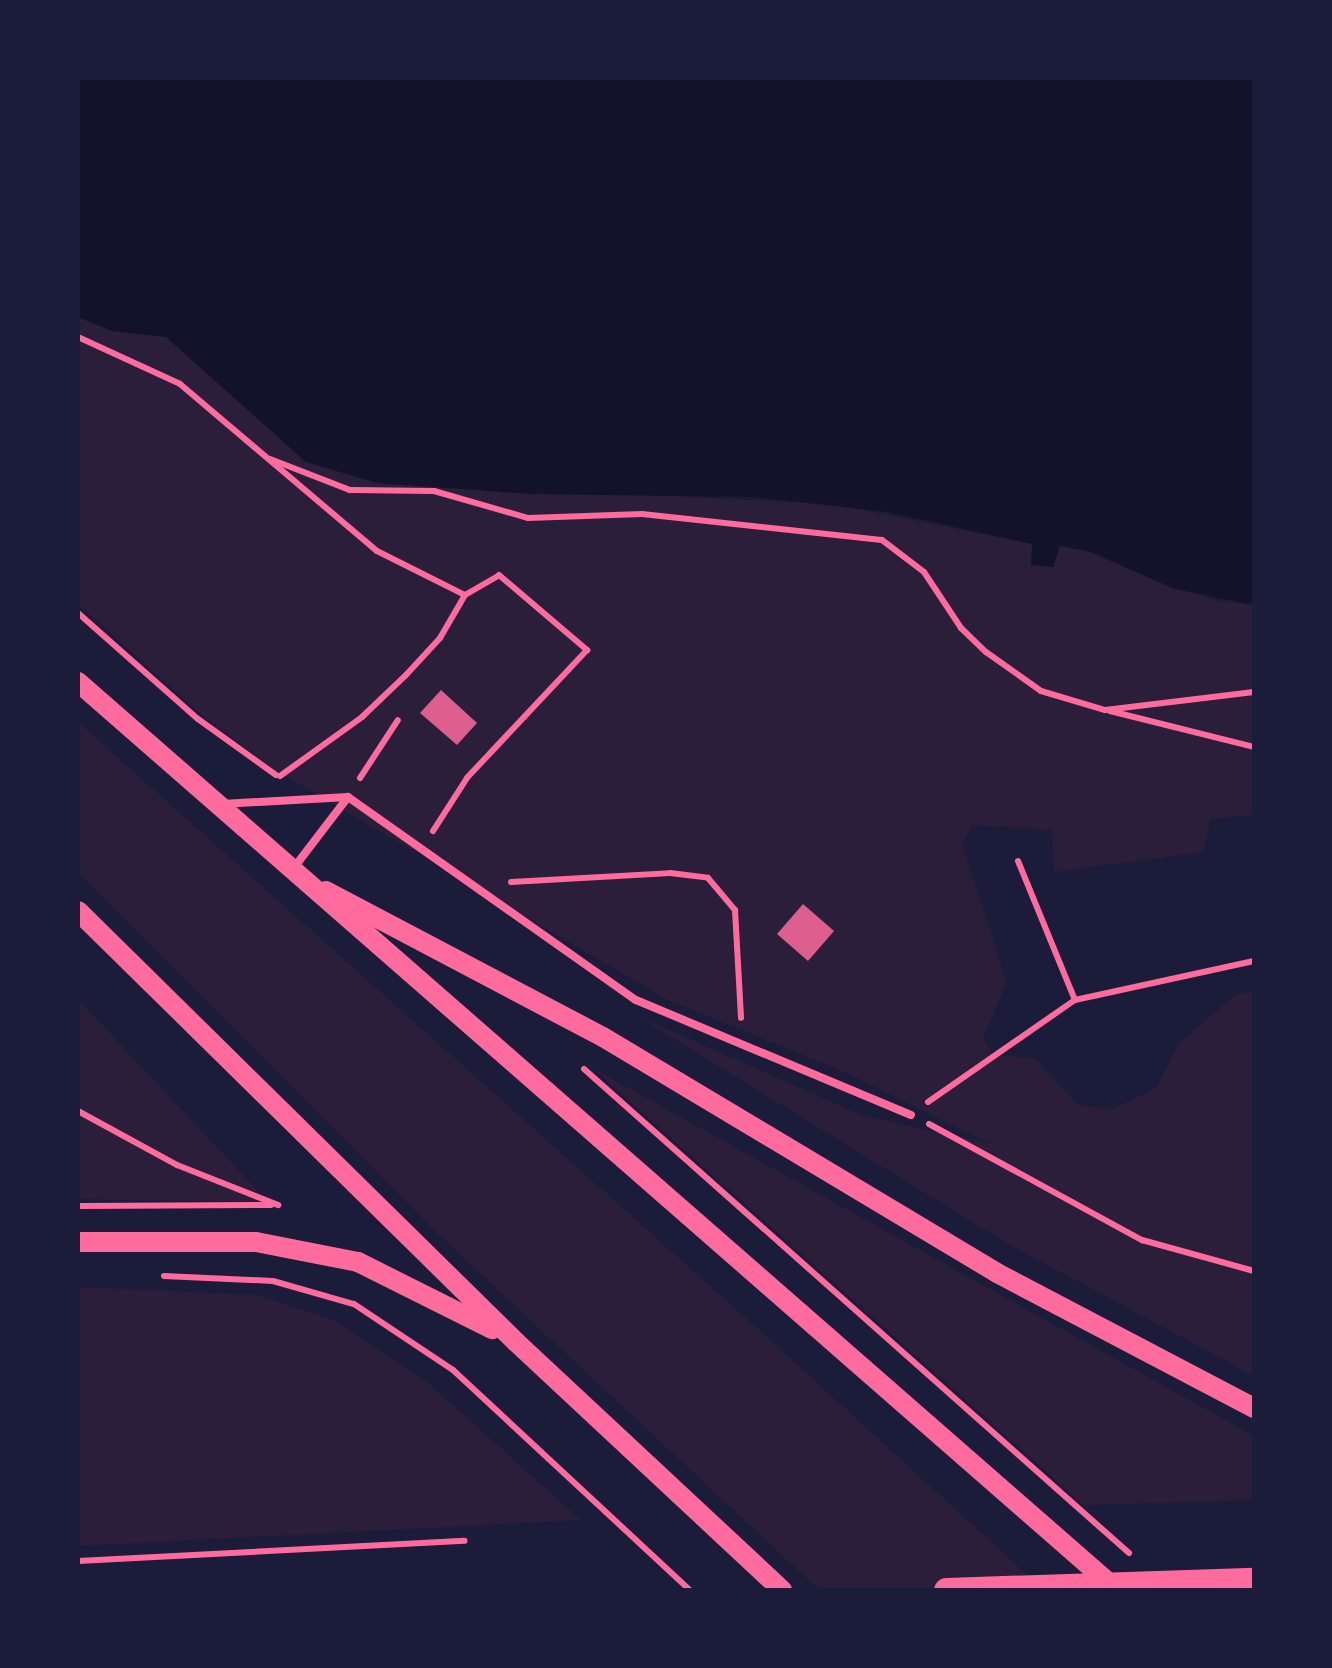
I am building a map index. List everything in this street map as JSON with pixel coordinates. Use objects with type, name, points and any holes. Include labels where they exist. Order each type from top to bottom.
[{"type":"main road","points":[[78,682],[214,805],[1118,1590]]},
{"type":"main road","points":[[291,872],[603,1038],[997,1273],[1254,1408]]},
{"type":"main road","points":[[78,911],[516,1342],[782,1590]]},
{"type":"main road","points":[[78,1242],[256,1242],[358,1262],[516,1342]]},
{"type":"main road","points":[[946,1590],[1254,1580]]},
{"type":"lane","points":[[291,872],[348,797]]},
{"type":"lane","points":[[214,805],[348,797],[460,881],[636,1000],[911,1114]]},
{"type":"path","points":[[78,337],[180,384],[377,551],[465,595]]},
{"type":"path","points":[[270,459],[350,490],[434,491],[528,518],[642,514],[882,540],[924,572],[961,628],[1017,678],[1105,710],[1254,747]]},
{"type":"path","points":[[279,777],[395,686],[440,638],[465,595],[499,575],[587,650],[467,778],[422,852]]},
{"type":"path","points":[[78,613],[198,719],[314,799]]},
{"type":"path","points":[[1105,710],[1254,692]]},
{"type":"path","points":[[348,797],[398,720]]},
{"type":"path","points":[[1018,861],[1076,1000]]},
{"type":"path","points":[[460,881],[581,882],[670,872],[708,878],[734,910],[742,1046]]},
{"type":"path","points":[[1254,961],[1076,1000],[911,1114],[1142,1240],[1254,1271]]},
{"type":"path","points":[[584,1069],[1142,1564]]},
{"type":"path","points":[[78,1111],[177,1164],[278,1205],[78,1206]]},
{"type":"path","points":[[156,1276],[274,1281],[354,1304],[453,1370],[690,1590]]},
{"type":"path","points":[[78,1562],[464,1542]]},
{"type":"shaded area","points":[[78,78],[1254,78],[1254,605],[1175,589],[1088,551],[1060,546],[1053,567],[1031,565],[1032,544],[888,512],[752,497],[532,494],[377,483],[306,462],[166,337],[112,331],[78,317]]},
{"type":"shaded area","points":[[78,317],[112,331],[166,337],[306,462],[377,482],[832,504],[1033,544],[1032,565],[1053,567],[1060,546],[1088,551],[1213,600],[1254,605],[1254,815],[1211,819],[1203,852],[1054,872],[1052,830],[972,825],[962,844],[1007,983],[983,1038],[993,1055],[1034,1058],[1080,1106],[1112,1109],[1156,1088],[1179,1043],[1236,994],[1254,992],[1254,1376],[1008,1244],[635,1015],[864,1116],[990,1144],[847,1073],[668,1000],[277,771],[203,716],[78,604]]},
{"type":"shaded area","points":[[78,722],[754,1325],[1044,1590],[819,1590],[439,1235],[78,872]]},
{"type":"shaded area","points":[[78,999],[259,1192],[255,1202],[78,1199]]},
{"type":"shaded area","points":[[591,1067],[1254,1436],[1254,1500],[1084,1505]]},
{"type":"shaded area","points":[[78,1287],[256,1295],[336,1321],[425,1380],[581,1520],[78,1546]]},
{"type":"building","points":[[441,690],[477,723],[457,745],[420,713]]},
{"type":"building","points":[[803,904],[834,931],[808,961],[777,934]]}]
